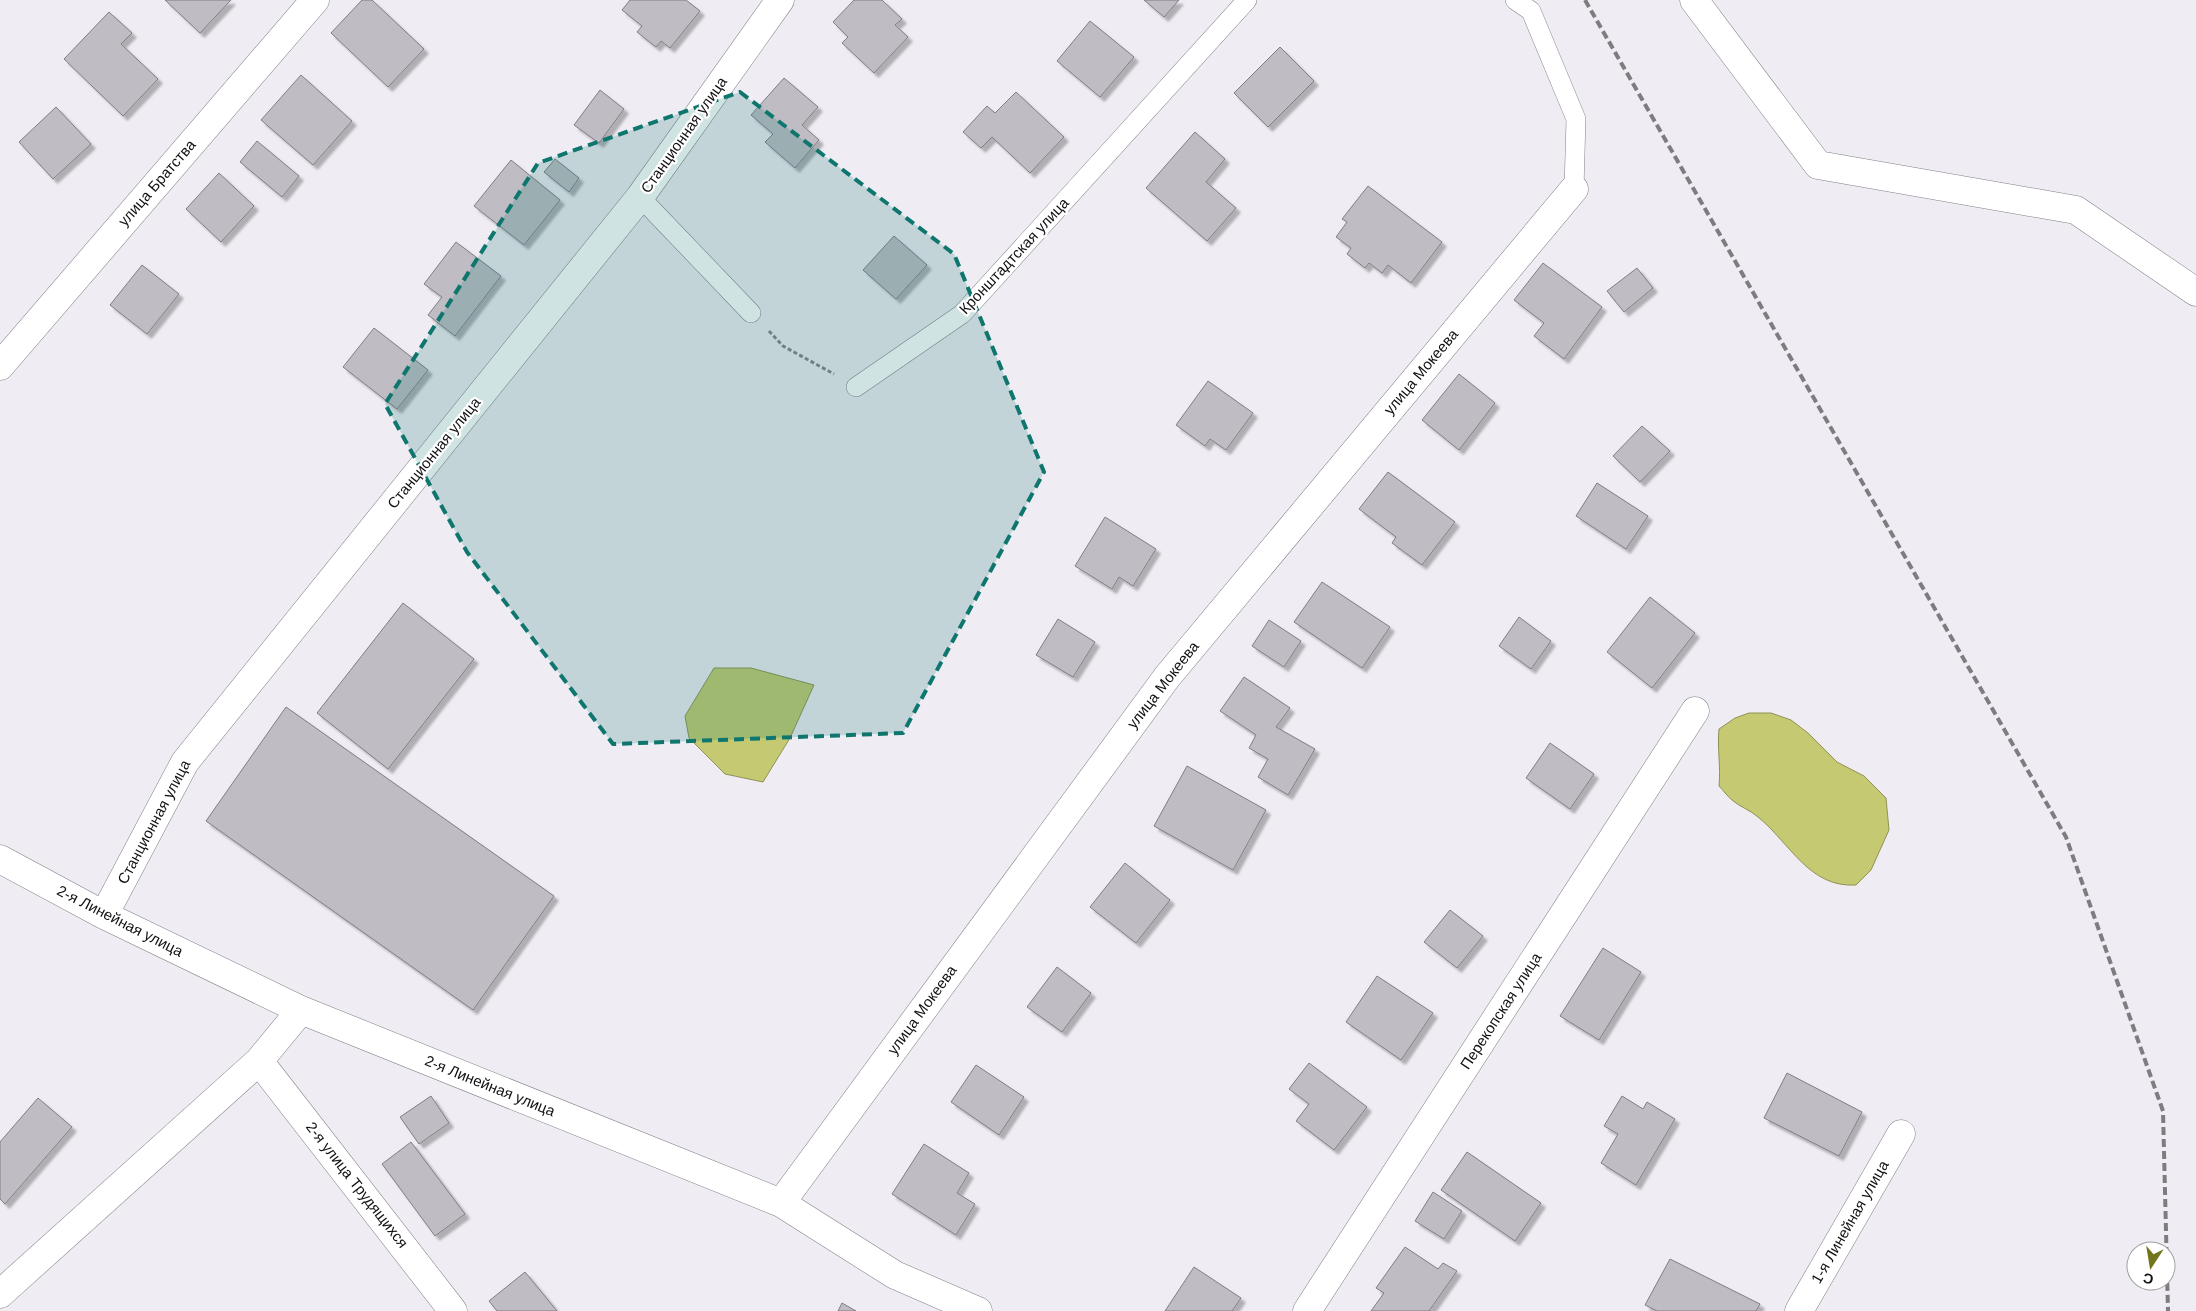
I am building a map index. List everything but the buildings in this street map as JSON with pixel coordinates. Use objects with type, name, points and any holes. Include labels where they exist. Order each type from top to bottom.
[{"type":"street","name":"улица Братства","points":[[0,366],[315,0]]},
{"type":"street","name":"Станционная улица","points":[[104,915],[185,762],[640,197],[780,0]]},
{"type":"street","points":[[1694,0],[1818,165],[2076,210],[2196,292]]},
{"type":"street","name":"улица Мокеева","points":[[781,1203],[1167,677],[1574,189]]},
{"type":"street","name":"Перекопская улица","points":[[1307,1311],[1695,711]]},
{"type":"street","name":"2-я Линейная улица","points":[[0,859],[104,915],[301,1010],[781,1203],[895,1275],[978,1311]]},
{"type":"street","points":[[0,1294],[259,1061],[301,1010]]},
{"type":"street","name":"2-я улица Трудящихся","points":[[259,1061],[453,1311]]},
{"type":"street","name":"1-я Линейная улица","points":[[1799,1311],[1900,1134]]},
{"type":"lane","name":"Кронштадтская улица","points":[[856,387],[962,314],[1247,0]]},
{"type":"lane","points":[[1515,0],[1531,11],[1576,119],[1574,189]]},
{"type":"lane","points":[[640,197],[751,313]]},
{"type":"path","points":[[751,313],[783,346],[856,387]]},
{"type":"highlighted area","points":[[740,92],[954,254],[1044,472],[903,733],[613,744],[467,552],[385,404],[538,163]]},
{"type":"shaded area","points":[[714,668],[751,668],[814,685],[790,738],[763,782],[725,774],[689,738],[685,716]]},
{"type":"shaded area","points":[[1749,713],[1771,713],[1791,720],[1808,733],[1837,762],[1864,776],[1886,798],[1889,830],[1871,870],[1856,885],[1840,884],[1825,879],[1813,872],[1758,817],[1728,797],[1719,786],[1719,729],[1735,718]]},
{"type":"railway","points":[[1585,0],[2066,837],[2163,1111],[2168,1311]]}]
